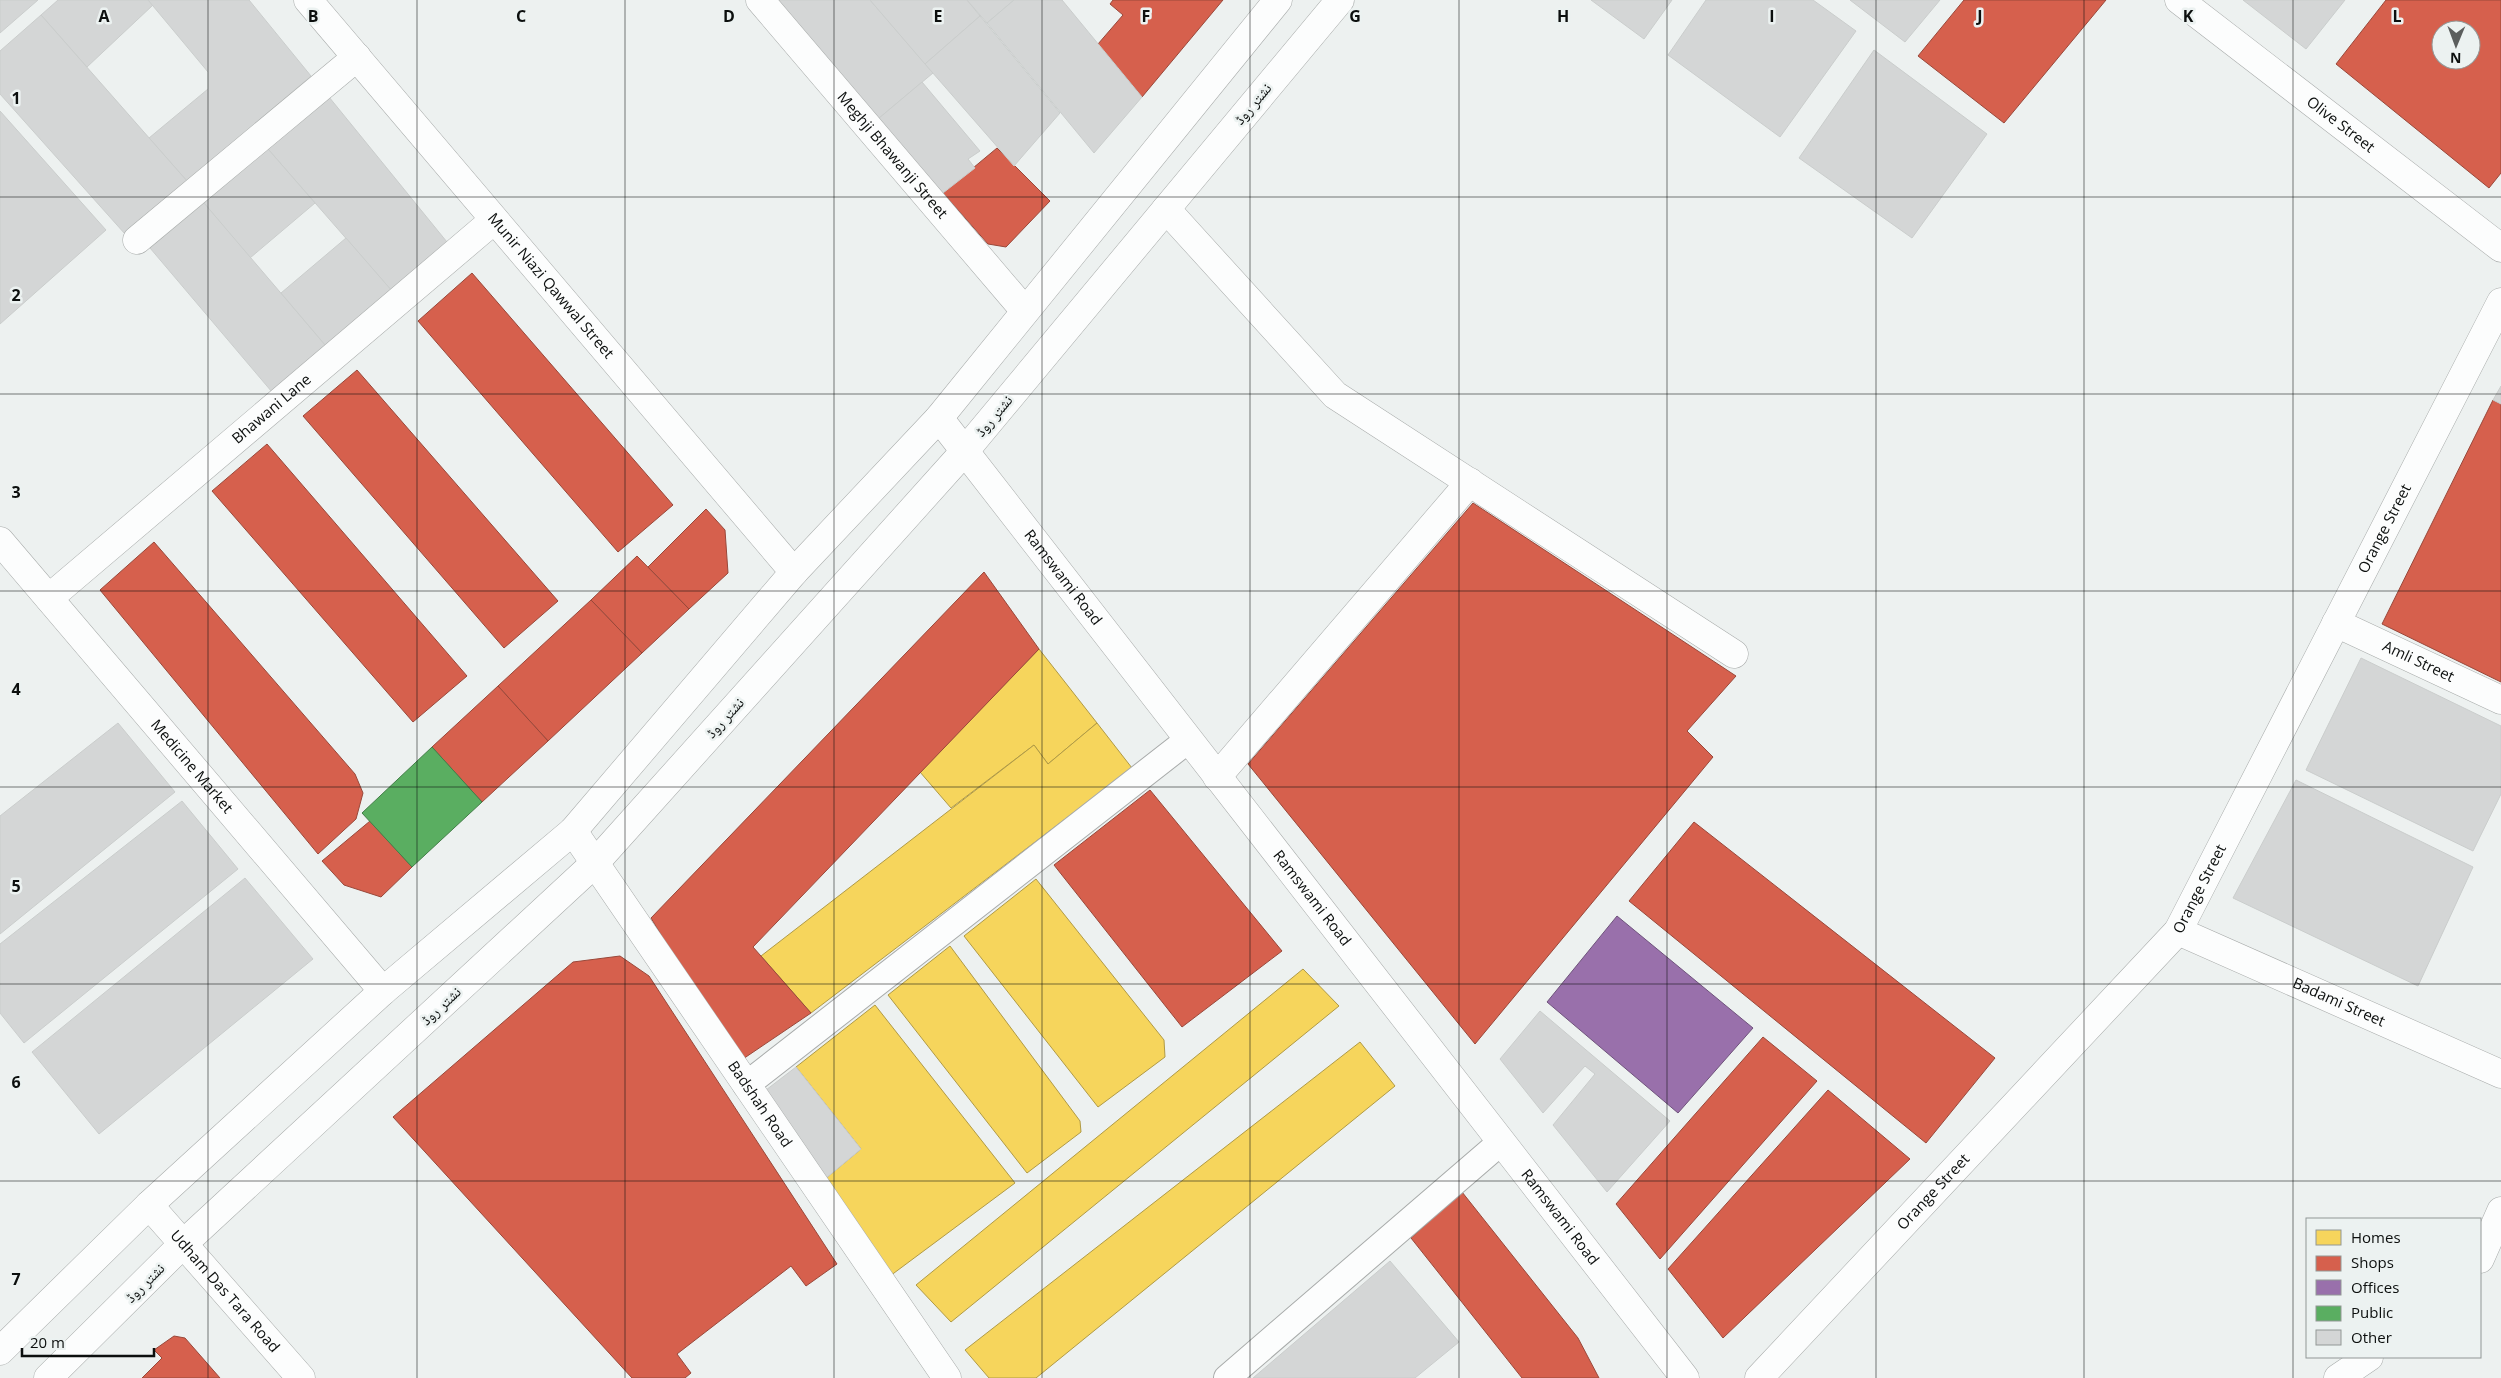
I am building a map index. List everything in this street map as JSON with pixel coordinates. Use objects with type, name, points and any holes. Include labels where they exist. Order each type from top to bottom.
[{"type":"street","name":"Munir Niazi Qawwal Street","points":[[308,0],[794,572]]},
{"type":"street","name":"Meghji Bhawanji Street","points":[[760,0],[1025,311]]},
{"type":"street","points":[[0,1351],[149,1205],[383,991],[573,831],[794,572],[939,418],[1278,0]]},
{"type":"street","name":"نشتر روڈ","points":[[48,1378],[184,1244],[595,863],[964,452],[1340,0]]},
{"type":"street","name":"Olive Street","points":[[2179,0],[2501,248]]},
{"type":"street","points":[[137,240],[357,57]]},
{"type":"street","points":[[1166,209],[1335,395],[1734,654]]},
{"type":"street","name":"Bhawani Lane","points":[[49,598],[494,220]]},
{"type":"street","name":"Orange Street","points":[[1759,1378],[2178,931],[2501,302]]},
{"type":"street","name":"Ramswami Road","points":[[939,418],[1216,777],[1685,1378]]},
{"type":"street","points":[[1216,777],[1470,482]]},
{"type":"street","name":"Medicine Market","points":[[0,541],[383,991]]},
{"type":"street","name":"Amli Street","points":[[2336,624],[2501,700]]},
{"type":"street","name":"Badshah Road","points":[[573,831],[947,1378]]},
{"type":"street","name":"Badami Street","points":[[2178,931],[2501,1074]]},
{"type":"street","name":"Udham Das Tara Road","points":[[149,1205],[302,1378]]},
{"type":"street","points":[[2481,1257],[2501,1211]]},
{"type":"street","points":[[2338,1378],[2368,1358]]},
{"type":"lane","points":[[746,1084],[1188,740]]},
{"type":"lane","points":[[1227,1378],[1501,1142]]},
{"type":"building: Homes","points":[[1039,649],[1097,723],[1048,764],[1034,745],[951,808],[920,772]]},
{"type":"building: Homes","points":[[1097,723],[1132,768],[811,1013],[761,956],[1034,745],[1048,764]]},
{"type":"building: Homes","points":[[1036,879],[1164,1040],[1165,1057],[1098,1107],[964,936]]},
{"type":"building: Homes","points":[[950,946],[1080,1121],[1081,1132],[1027,1173],[888,995]]},
{"type":"building: Homes","points":[[1303,969],[1339,1006],[951,1322],[916,1285]]},
{"type":"building: Homes","points":[[875,1005],[1015,1183],[890,1276],[825,1179],[861,1149],[796,1067]]},
{"type":"building: Homes","points":[[1360,1042],[1395,1086],[1036,1378],[989,1378],[965,1350]]},
{"type":"building: Shops","points":[[1113,0],[1223,0],[1142,97],[1098,44],[1123,15],[1110,4]]},
{"type":"building: Shops","points":[[1964,0],[2106,0],[2004,123],[1918,56]]},
{"type":"building: Shops","points":[[2386,0],[2501,0],[2501,173],[2489,188],[2336,64]]},
{"type":"building: Shops","points":[[997,148],[1050,201],[1006,247],[988,244],[943,193]]},
{"type":"building: Shops","points":[[472,273],[673,505],[618,552],[418,321]]},
{"type":"building: Shops","points":[[357,370],[558,601],[504,648],[303,416]]},
{"type":"building: Shops","points":[[2493,400],[2501,404],[2501,682],[2382,624]]},
{"type":"building: Shops","points":[[267,444],[467,676],[413,722],[212,491]]},
{"type":"building: Shops","points":[[1473,503],[1736,676],[1687,731],[1713,757],[1475,1044],[1248,764]]},
{"type":"building: Shops","points":[[706,509],[725,530],[728,573],[689,609],[648,567]]},
{"type":"building: Shops","points":[[154,542],[355,774],[363,793],[356,819],[318,854],[100,590]]},
{"type":"building: Shops","points":[[637,556],[689,609],[642,653],[591,600]]},
{"type":"building: Shops","points":[[984,572],[1039,649],[753,947],[811,1013],[737,1063],[651,918]]},
{"type":"building: Shops","points":[[591,600],[642,653],[548,741],[498,686]]},
{"type":"building: Shops","points":[[498,686],[548,741],[482,802],[432,747]]},
{"type":"building: Shops","points":[[1150,790],[1282,951],[1182,1027],[1054,865]]},
{"type":"building: Shops","points":[[370,821],[412,867],[381,897],[344,885],[322,861]]},
{"type":"building: Shops","points":[[1694,822],[1995,1058],[1926,1143],[1629,901]]},
{"type":"building: Shops","points":[[620,956],[649,976],[837,1264],[806,1286],[791,1266],[677,1354],[691,1373],[685,1378],[632,1378],[393,1117],[573,962]]},
{"type":"building: Shops","points":[[1763,1037],[1817,1081],[1660,1259],[1616,1204]]},
{"type":"building: Shops","points":[[1828,1090],[1910,1159],[1723,1338],[1668,1269]]},
{"type":"building: Shops","points":[[1462,1192],[1578,1338],[1599,1378],[1522,1378],[1411,1238]]},
{"type":"building: Shops","points":[[174,1336],[185,1338],[220,1378],[142,1378],[162,1358],[154,1350]]},
{"type":"building: Offices","points":[[1617,916],[1753,1028],[1678,1113],[1547,1002]]},
{"type":"building: Public","points":[[432,747],[482,802],[412,867],[362,813]]},
{"type":"building: Other","points":[[0,0],[38,0],[0,33]]},
{"type":"building: Other","points":[[58,0],[148,0],[153,5],[87,67],[41,15]]},
{"type":"building: Other","points":[[148,0],[249,0],[311,76],[187,181],[149,138],[208,89],[208,72]]},
{"type":"building: Other","points":[[778,0],[870,0],[933,73],[878,119]]},
{"type":"building: Other","points":[[870,0],[967,0],[980,16],[925,64]]},
{"type":"building: Other","points":[[967,0],[1014,0],[987,23]]},
{"type":"building: Other","points":[[1014,0],[1062,0],[1142,97],[1094,153],[987,23]]},
{"type":"building: Other","points":[[1591,0],[1672,0],[1644,39]]},
{"type":"building: Other","points":[[1706,0],[1813,0],[1856,31],[1780,137],[1668,55]]},
{"type":"building: Other","points":[[1850,0],[1940,0],[1905,42]]},
{"type":"building: Other","points":[[2243,0],[2345,0],[2306,49]]},
{"type":"building: Other","points":[[41,15],[187,181],[125,234],[0,94],[0,51]]},
{"type":"building: Other","points":[[980,16],[1060,113],[1014,166],[925,64]]},
{"type":"building: Other","points":[[1874,50],[1987,134],[1912,238],[1799,158]]},
{"type":"building: Other","points":[[922,82],[980,151],[968,159],[975,168],[943,193],[878,119]]},
{"type":"building: Other","points":[[329,97],[447,242],[392,291],[268,149]]},
{"type":"building: Other","points":[[0,111],[106,230],[0,324]]},
{"type":"building: Other","points":[[268,149],[315,203],[250,258],[204,203]]},
{"type":"building: Other","points":[[204,203],[326,346],[272,392],[150,248]]},
{"type":"building: Other","points":[[346,238],[392,291],[326,346],[281,293]]},
{"type":"building: Other","points":[[2501,386],[2501,404],[2493,400]]},
{"type":"building: Other","points":[[2361,658],[2501,726],[2501,794],[2473,851],[2306,770]]},
{"type":"building: Other","points":[[118,723],[175,792],[0,934],[0,816]]},
{"type":"building: Other","points":[[2296,780],[2473,867],[2418,986],[2233,898]]},
{"type":"building: Other","points":[[182,801],[238,869],[24,1043],[0,1013],[0,944]]},
{"type":"building: Other","points":[[245,878],[313,959],[99,1134],[32,1052]]},
{"type":"building: Other","points":[[1540,1011],[1670,1121],[1607,1192],[1553,1125],[1595,1074],[1585,1066],[1543,1113],[1500,1059]]},
{"type":"building: Other","points":[[796,1067],[861,1149],[825,1179],[766,1090]]},
{"type":"building: Other","points":[[1390,1261],[1459,1342],[1415,1378],[1253,1378]]}]
